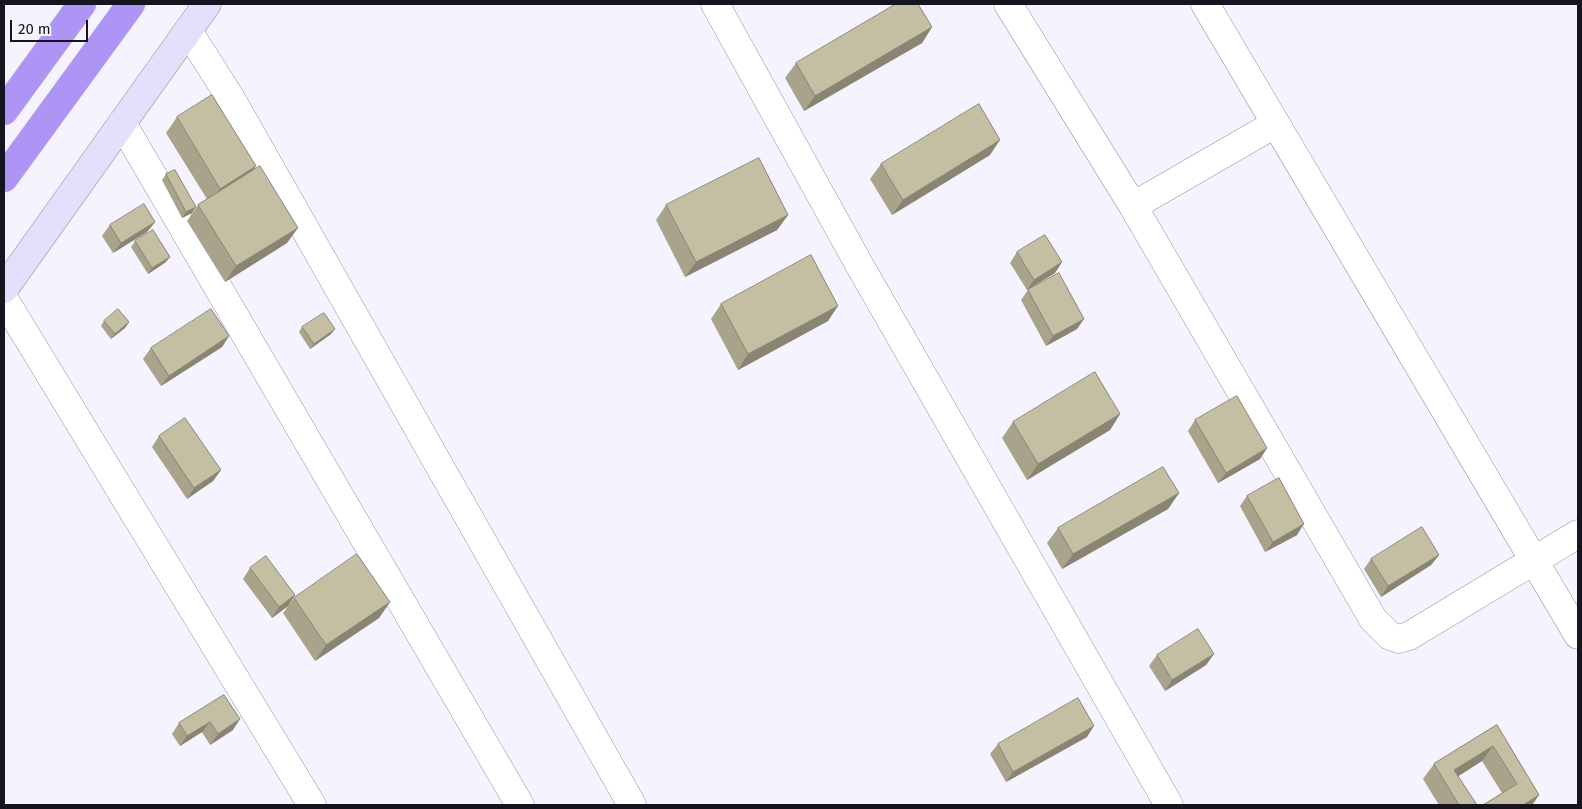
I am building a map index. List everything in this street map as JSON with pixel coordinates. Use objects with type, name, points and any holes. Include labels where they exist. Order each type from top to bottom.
[{"type":"highway","points":[[4,111],[82,4]]},
{"type":"highway","points":[[4,178],[131,4]]},
{"type":"street","points":[[4,289],[207,4]]},
{"type":"street","points":[[715,4],[865,275],[1169,805]]},
{"type":"street","points":[[1008,4],[1133,206],[1373,619],[1384,630],[1398,639],[1409,636],[1578,534]]},
{"type":"street","points":[[1206,4],[1275,124],[1578,635]]},
{"type":"street","points":[[188,31],[230,97],[632,805]]},
{"type":"street","points":[[122,123],[520,805]]},
{"type":"street","points":[[1133,206],[1275,124]]},
{"type":"street","points":[[4,299],[312,805]]},
{"type":"building","points":[[896,4],[918,4],[932,27],[815,96],[796,63]]},
{"type":"building","points":[[212,95],[256,166],[220,189],[177,117]]},
{"type":"building","points":[[979,104],[1000,140],[903,200],[881,164]]},
{"type":"building","points":[[759,158],[788,215],[696,262],[666,205]]},
{"type":"building","points":[[260,166],[298,228],[236,266],[198,205]]},
{"type":"building","points":[[175,170],[196,207],[186,212],[166,174]]},
{"type":"building","points":[[144,204],[155,222],[121,243],[110,225]]},
{"type":"building","points":[[153,230],[170,257],[152,268],[135,241]]},
{"type":"building","points":[[1045,235],[1062,262],[1034,280],[1017,252]]},
{"type":"building","points":[[811,255],[838,306],[748,354],[721,304]]},
{"type":"building","points":[[1059,273],[1084,319],[1053,336],[1028,290]]},
{"type":"building","points":[[118,309],[129,322],[115,334],[104,321]]},
{"type":"building","points":[[211,309],[229,336],[169,376],[151,348]]},
{"type":"building","points":[[324,313],[335,329],[314,344],[302,327]]},
{"type":"building","points":[[1095,372],[1120,414],[1038,464],[1013,422]]},
{"type":"building","points":[[1237,396],[1267,448],[1226,473],[1195,420]]},
{"type":"building","points":[[185,418],[221,470],[194,488],[159,436]]},
{"type":"building","points":[[1163,467],[1179,493],[1073,554],[1058,528]]},
{"type":"building","points":[[1279,478],[1304,524],[1273,542],[1247,496]]},
{"type":"building","points":[[1422,527],[1439,555],[1388,586],[1371,559]]},
{"type":"building","points":[[357,554],[390,602],[326,645],[294,598]]},
{"type":"building","points":[[266,556],[295,595],[279,607],[250,568]]},
{"type":"building","points":[[1198,629],[1214,654],[1172,680],[1157,655]]},
{"type":"building","points":[[224,695],[240,719],[218,734],[210,722],[187,736],[179,723]]},
{"type":"building","points":[[1078,698],[1094,726],[1013,772],[998,744]]},
{"type":"building","points":[[1497,725],[1539,795],[1523,805],[1483,805],[1517,784],[1493,746],[1454,770],[1477,805],[1459,805],[1434,764]]}]
